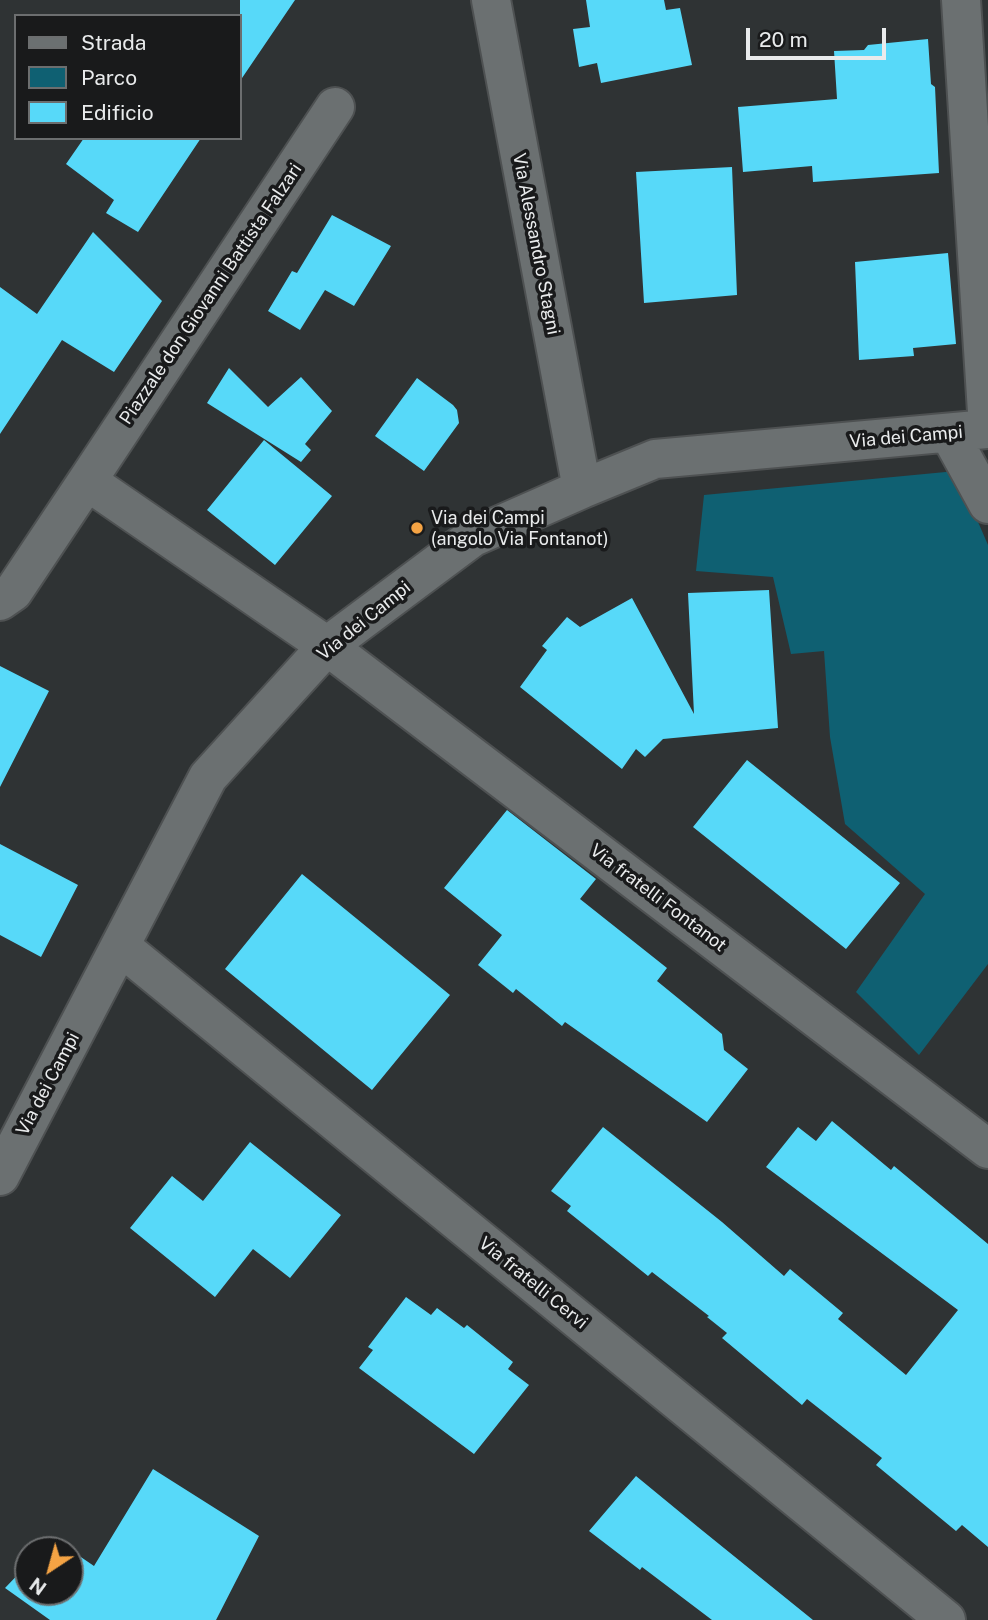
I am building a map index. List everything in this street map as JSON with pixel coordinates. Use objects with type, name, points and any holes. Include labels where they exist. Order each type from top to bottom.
[{"type":"street","name":"Via Alessandro Stagni","points":[[491,0],[582,489]]},
{"type":"street","points":[[961,0],[988,429]]},
{"type":"street","name":"Piazzale don Giovanni Battista Falzari","points":[[0,601],[13,592],[335,107]]},
{"type":"street","name":"Via dei Campi","points":[[0,1176],[208,777],[327,646],[473,537],[655,459],[988,429]]},
{"type":"street","points":[[949,433],[988,504]]},
{"type":"street","points":[[87,481],[327,646]]},
{"type":"street","name":"Via fratelli Fontanot","points":[[327,646],[988,1149]]},
{"type":"street","name":"Via fratelli Cervi","points":[[120,946],[946,1620]]},
{"type":"green space","points":[[956,471],[988,545],[988,964],[919,1055],[856,992],[925,894],[845,824],[830,737],[824,651],[791,654],[773,577],[696,571],[704,495]]},
{"type":"building","points":[[240,0],[295,0],[242,78],[242,14]]},
{"type":"building","points":[[586,0],[664,0],[666,10],[680,8],[692,65],[601,83],[597,63],[579,67],[573,29],[590,27]]},
{"type":"building","points":[[928,39],[931,84],[935,87],[939,173],[813,182],[812,166],[743,172],[738,107],[837,99],[834,51],[864,50],[868,45]]},
{"type":"building","points":[[83,140],[200,140],[138,232],[106,213],[114,200],[66,164]]},
{"type":"building","points":[[732,167],[737,295],[644,303],[636,172]]},
{"type":"building","points":[[332,215],[391,246],[354,306],[325,290],[300,330],[268,311],[292,271],[297,273]]},
{"type":"building","points":[[93,232],[162,301],[114,372],[62,340],[0,434],[0,287],[37,314]]},
{"type":"building","points":[[948,253],[956,344],[913,348],[914,356],[859,360],[855,262]]},
{"type":"building","points":[[229,368],[268,407],[301,377],[332,411],[305,444],[311,450],[301,462],[207,403]]},
{"type":"building","points":[[417,378],[453,405],[457,410],[459,423],[424,471],[375,436]]},
{"type":"building","points":[[264,440],[332,496],[275,565],[207,510]]},
{"type":"building","points":[[769,590],[778,728],[663,739],[645,757],[636,749],[622,769],[520,687],[547,650],[542,646],[567,617],[580,627],[632,598],[694,714],[688,593]]},
{"type":"building","points":[[0,666],[49,691],[0,787]]},
{"type":"building","points":[[747,760],[900,883],[846,949],[693,827]]},
{"type":"building","points":[[507,810],[596,879],[580,899],[667,968],[657,981],[722,1034],[724,1050],[748,1069],[707,1122],[565,1022],[562,1026],[516,989],[513,993],[478,965],[502,935],[444,888]]},
{"type":"building","points":[[0,844],[78,885],[41,957],[0,935]]},
{"type":"building","points":[[302,874],[450,995],[372,1090],[225,969]]},
{"type":"building","points":[[832,1121],[891,1170],[894,1166],[988,1244],[988,1547],[962,1525],[956,1531],[876,1465],[882,1458],[807,1399],[802,1405],[722,1338],[727,1333],[707,1317],[709,1316],[652,1272],[648,1276],[567,1211],[571,1206],[551,1191],[603,1127],[722,1222],[784,1276],[790,1269],[843,1313],[838,1319],[906,1375],[958,1310],[766,1167],[798,1127],[816,1141]]},
{"type":"building","points":[[250,1142],[341,1215],[290,1278],[253,1249],[215,1297],[130,1228],[172,1176],[203,1201]]},
{"type":"building","points":[[406,1297],[431,1315],[437,1308],[464,1328],[467,1325],[513,1362],[508,1369],[529,1385],[474,1454],[359,1368],[373,1350],[368,1347]]},
{"type":"building","points":[[153,1469],[259,1536],[216,1620],[50,1620],[30,1606],[84,1606],[84,1559],[94,1566]]},
{"type":"building","points":[[636,1476],[813,1620],[712,1620],[589,1531]]},
{"type":"building","points":[[14,1579],[14,1594],[5,1588]]},
{"type":"place","name":"Via dei Campi (angolo Via Fontanot)","points":[[417,528]]}]
